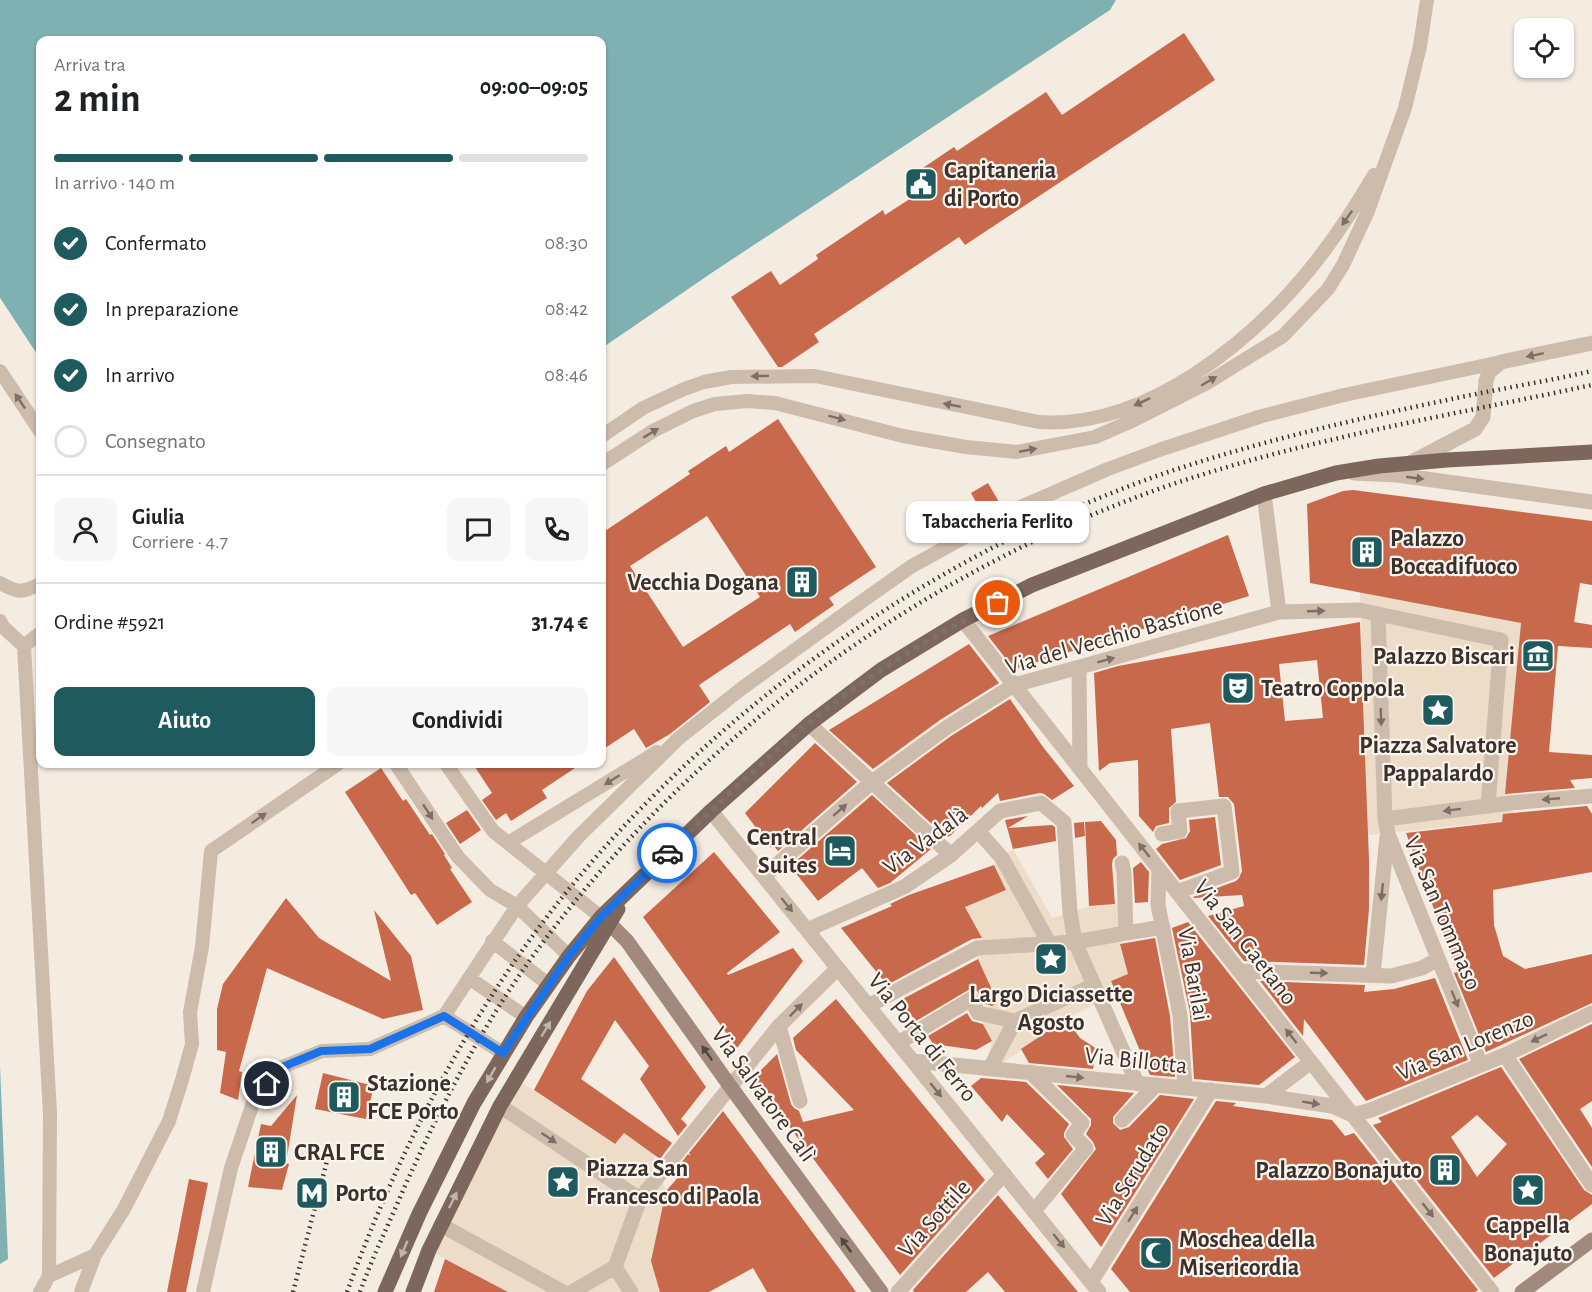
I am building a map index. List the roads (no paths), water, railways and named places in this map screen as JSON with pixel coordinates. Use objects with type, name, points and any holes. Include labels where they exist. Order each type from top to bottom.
[{"type":"main road","points":[[385,1292],[444,1161],[503,1053],[569,956],[605,920],[633,887],[711,811],[809,724],[880,670],[963,620],[1042,581],[1264,494],[1336,473],[1410,463],[1590,451]]},
{"type":"main road","points":[[413,1292],[441,1225],[500,1106],[605,920]]},
{"type":"main road","name":"Via Salvatore Calì","points":[[605,920],[627,941],[881,1292]]},
{"type":"main road","points":[[1522,1292],[1592,1240]]},
{"type":"street","points":[[1410,463],[1475,429],[1483,417],[1489,372],[1501,362],[1592,343]]},
{"type":"street","points":[[1336,473],[1397,475],[1592,502]]},
{"type":"street","points":[[1264,494],[1279,612]]},
{"type":"street","name":"Via del Vecchio Bastione","points":[[764,876],[872,782],[946,728],[1014,685],[1279,612],[1359,610],[1501,640],[1488,806]]},
{"type":"street","points":[[1378,614],[1386,826],[1488,806],[1592,796]]},
{"type":"street","name":"Via San Gaetano","points":[[963,620],[1492,1292]]},
{"type":"street","points":[[1079,668],[1080,768]]},
{"type":"street","points":[[809,724],[951,855]]},
{"type":"street","name":"Via Vadalà","points":[[807,930],[904,887],[951,855],[1000,811],[1041,803],[1064,822],[1070,912],[1075,942]]},
{"type":"street","points":[[1162,834],[1180,831],[1178,811],[1224,806],[1232,872],[1177,892]]},
{"type":"street","name":"Via Porta di Ferro","points":[[711,811],[1095,1287]]},
{"type":"street","name":"Via San Tommaso","points":[[1386,826],[1481,1065]]},
{"type":"street","name":"Via San Tommaso","points":[[1373,975],[1386,826]]},
{"type":"street","points":[[978,831],[1002,858],[1049,943]]},
{"type":"street","points":[[1122,862],[1126,933]]},
{"type":"street","name":"Via Barilai","points":[[1159,869],[1158,905],[1180,1015],[1185,1087]]},
{"type":"street","points":[[868,1006],[977,948],[1075,942],[1163,927]]},
{"type":"street","points":[[1075,942],[1137,1083]]},
{"type":"street","points":[[1239,971],[1391,976],[1422,968],[1438,959]]},
{"type":"street","points":[[572,1292],[615,1267],[640,1199],[780,1026],[838,968]]},
{"type":"street","points":[[898,1043],[971,999],[978,1013],[1015,1021],[1094,985]]},
{"type":"street","name":"Via San Lorenzo","points":[[1353,1115],[1371,1110],[1505,1055],[1592,1012]]},
{"type":"street","points":[[990,1068],[1015,1021]]},
{"type":"street","points":[[780,1026],[800,1101]]},
{"type":"street","points":[[1505,1055],[1592,1185]]},
{"type":"street","name":"Via Billotta","points":[[913,1061],[1266,1096],[1332,1106],[1353,1115]]},
{"type":"street","points":[[1266,1096],[1311,1062]]},
{"type":"street","points":[[1030,1072],[1082,1123],[1073,1135],[1086,1148],[1034,1211]]},
{"type":"street","points":[[1122,1120],[1156,1085]]},
{"type":"street","name":"Via Scrudato","points":[[1095,1287],[1211,1090]]},
{"type":"street","points":[[500,1106],[640,1199]]},
{"type":"street","name":"Via Sottile","points":[[898,1292],[1004,1174]]},
{"type":"street","points":[[441,1225],[563,1292]]},
{"type":"street","points":[[615,1267],[631,1292]]},
{"type":"lane","points":[[606,461],[653,431],[693,411],[715,404],[747,400],[775,403],[903,436],[966,447],[1017,452],[1095,436],[1181,397],[1283,336],[1328,289],[1343,265],[1368,211],[1405,108],[1427,0]]},
{"type":"lane","points":[[606,433],[643,408],[674,394],[704,382],[731,377],[815,376],[1039,422],[1059,423],[1094,418],[1132,406],[1171,388],[1232,348],[1263,320],[1317,260],[1353,210],[1389,150]]},
{"type":"lane","points":[[202,1292],[231,1168],[254,1100],[280,1068],[321,1051],[370,1049],[444,1016],[492,941],[544,874],[579,836],[679,738],[741,689],[912,566],[1016,509],[1159,450],[1262,416],[1344,395],[1501,362]]},
{"type":"lane","points":[[0,371],[36,425]]},
{"type":"lane","points":[[0,583],[15,592],[36,586]]},
{"type":"lane","points":[[0,621],[3,627],[24,646],[50,1114],[49,1276],[40,1292]]},
{"type":"lane","points":[[24,646],[36,636]]},
{"type":"lane","points":[[508,843],[679,738]]},
{"type":"lane","points":[[81,1292],[95,1256],[124,1209],[169,1121],[182,1080],[192,1044],[190,1012],[202,947],[210,851],[332,768]]},
{"type":"lane","points":[[399,768],[458,857],[490,890],[517,906],[569,956]]},
{"type":"lane","points":[[449,768],[493,831],[544,874],[605,920]]},
{"type":"lane","points":[[492,941],[548,984]]},
{"type":"lane","points":[[469,978],[526,1017]]},
{"type":"lane","points":[[444,1016],[503,1053]]},
{"type":"lane","points":[[49,1276],[95,1256]]},
{"type":"water","points":[[0,0],[1116,0],[1110,10],[606,345],[606,36],[36,36],[36,353],[0,298]]},
{"type":"water","points":[[0,1066],[8,1259],[0,1264]]},
{"type":"railway","points":[[347,1292],[392,1180],[418,1125],[477,1018],[510,967],[584,871],[643,806],[708,744],[777,687],[850,633],[926,585],[1005,541],[1086,504],[1168,472],[1318,429],[1592,371]]},
{"type":"railway","points":[[360,1292],[412,1169],[443,1105],[495,1012],[535,953],[597,875],[666,802],[740,733],[819,670],[902,614],[990,563],[1080,520],[1173,484],[1329,440],[1592,385]]},
{"type":"railway","points":[[293,1292],[328,1157]]},
{"type":"place","name":"Capitaneria di Porto","points":[[921,184]]},
{"type":"place","name":"Palazzo Boccadifuoco","points":[[1367,552]]},
{"type":"place","name":"Vecchia Dogana","points":[[802,582]]},
{"type":"place","name":"Tabaccheria Ferlito","points":[[998,603]]},
{"type":"place","name":"Palazzo Biscari","points":[[1538,656]]},
{"type":"place","name":"Teatro Coppola","points":[[1238,688]]},
{"type":"place","name":"Piazza Salvatore Pappalardo","points":[[1438,710]]},
{"type":"place","name":"Central Suites","points":[[840,851]]},
{"type":"place","name":"Largo Diciassette Agosto","points":[[1051,959]]},
{"type":"place","name":"Stazione FCE Porto","points":[[344,1097]]},
{"type":"place","name":"CRAL FCE","points":[[271,1152]]},
{"type":"place","name":"Palazzo Bonajuto","points":[[1445,1170]]},
{"type":"place","name":"Piazza San Francesco di Paola","points":[[563,1182]]},
{"type":"place","name":"Cappella Bonajuto","points":[[1528,1190]]},
{"type":"place","name":"Porto","points":[[312,1193]]},
{"type":"place","name":"Moschea della Misericordia","points":[[1156,1253]]}]
